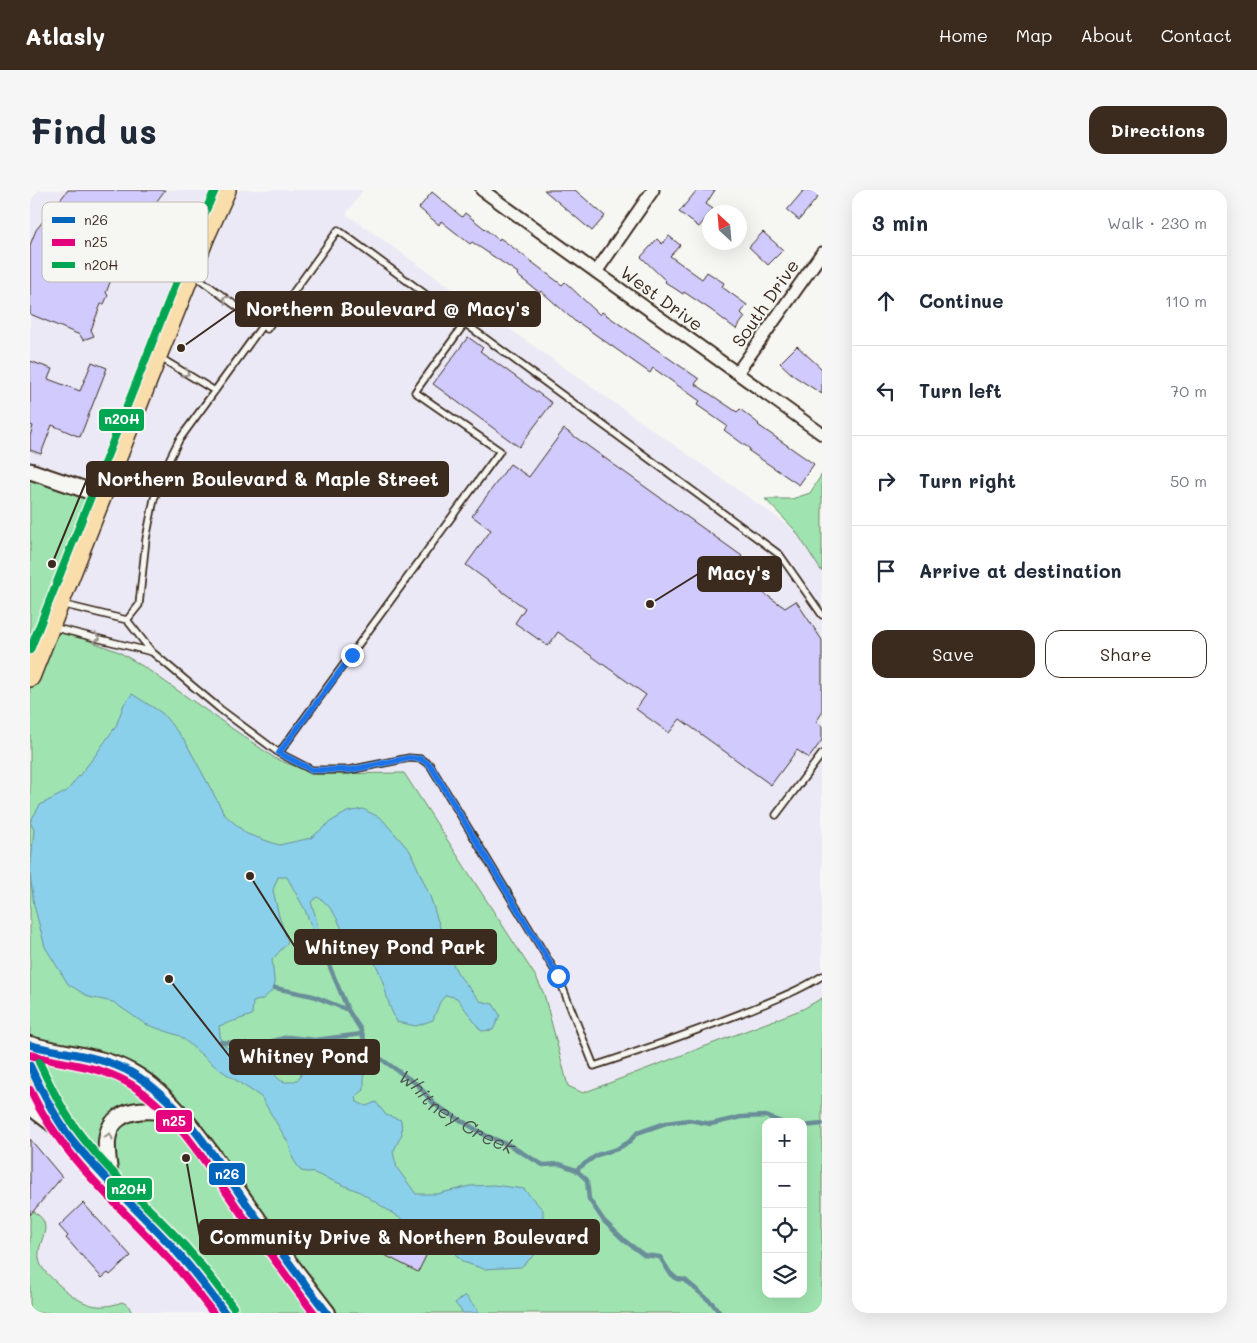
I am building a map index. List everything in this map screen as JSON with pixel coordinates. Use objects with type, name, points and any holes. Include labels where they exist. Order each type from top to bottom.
[{"type":"main road","points":[[208,233],[226,190]]},
{"type":"main road","points":[[30,677],[101,494],[187,282]]},
{"type":"main road","points":[[30,1045],[111,1063],[131,1072],[157,1091],[178,1112],[205,1146],[327,1313]]},
{"type":"main road","points":[[30,1066],[47,1105],[67,1134],[184,1262],[217,1300],[225,1313]]},
{"type":"main road","points":[[30,1106],[67,1134]]},
{"type":"main road","points":[[111,1184],[107,1143],[113,1124],[125,1114],[141,1109],[178,1112]]},
{"type":"street","name":"West Drive","points":[[482,190],[822,434]]},
{"type":"street","points":[[596,272],[653,190]]},
{"type":"street","name":"South Drive","points":[[737,373],[822,253]]},
{"type":"street","points":[[30,471],[101,494]]},
{"type":"lane","points":[[203,282],[267,329],[338,230],[780,555],[822,615]]},
{"type":"lane","points":[[279,753],[500,451],[416,392],[465,323]]},
{"type":"lane","points":[[127,620],[139,605],[146,539],[154,499],[164,468],[179,440],[262,326]]},
{"type":"lane","points":[[157,356],[215,392]]},
{"type":"lane","points":[[58,603],[127,620],[152,652],[220,709],[279,753],[312,770],[350,770],[409,758],[421,759],[430,765],[558,976],[594,1066],[649,1048],[723,1020],[804,988],[822,976]]},
{"type":"lane","points":[[50,626],[152,652]]},
{"type":"lane","points":[[776,815],[822,754]]},
{"type":"shaded area","points":[[30,190],[363,190],[346,214],[795,530],[822,572],[822,998],[803,1009],[583,1093],[568,1086],[544,994],[536,977],[404,773],[315,774],[276,759],[144,667],[50,626],[30,471]]},
{"type":"shaded area","points":[[30,1106],[225,1313],[30,1313]]},
{"type":"green space","points":[[30,471],[101,495],[50,626],[119,652],[144,667],[276,759],[315,774],[404,773],[536,977],[544,994],[568,1086],[583,1093],[803,1009],[822,998],[822,1313],[225,1313],[30,1106]]},
{"type":"green space","points":[[822,474],[822,572],[795,530],[765,499],[792,499],[810,493]]},
{"type":"green space","points":[[30,1209],[44,1222],[45,1228],[39,1255],[40,1263],[47,1274],[79,1300],[94,1306],[112,1305],[122,1302],[128,1305],[132,1313],[30,1313]]},
{"type":"water","points":[[132,694],[162,713],[185,741],[225,815],[247,834],[279,845],[311,838],[330,822],[347,812],[363,809],[381,818],[410,851],[430,896],[449,956],[458,974],[480,1001],[493,1004],[500,1015],[493,1030],[481,1031],[457,998],[446,995],[440,1002],[433,1020],[416,1026],[397,1022],[382,979],[369,954],[355,948],[343,950],[343,933],[338,921],[331,909],[317,897],[311,902],[316,918],[321,946],[319,946],[305,910],[287,877],[278,877],[273,890],[288,942],[272,960],[275,988],[263,999],[253,1002],[252,1015],[219,1026],[221,1042],[236,1054],[256,1057],[265,1061],[276,1076],[284,1082],[299,1079],[308,1057],[319,1052],[344,1056],[357,1063],[364,1075],[364,1090],[356,1096],[357,1102],[366,1106],[376,1102],[386,1115],[401,1120],[402,1134],[393,1152],[397,1168],[416,1194],[437,1194],[470,1186],[494,1185],[524,1189],[543,1210],[539,1251],[521,1267],[484,1269],[463,1262],[447,1246],[360,1192],[314,1173],[301,1171],[293,1159],[289,1144],[261,1097],[216,1067],[180,1036],[145,1024],[113,1002],[89,997],[68,984],[45,947],[34,905],[30,874],[34,830],[30,822],[40,805],[67,791],[116,726],[124,704]]},
{"type":"water","points":[[465,1295],[480,1313],[463,1313],[455,1303]]},
{"type":"building","points":[[68,190],[165,190],[156,202],[58,202]]},
{"type":"building","points":[[544,190],[575,190],[605,216],[592,231]]},
{"type":"building","points":[[697,190],[715,190],[706,204],[707,205],[702,205],[702,223],[699,227],[679,212]]},
{"type":"building","points":[[804,190],[822,190],[822,192],[799,220],[787,210]]},
{"type":"building","points":[[432,192],[462,217],[465,213],[562,285],[565,282],[600,315],[602,312],[699,379],[695,384],[737,412],[740,409],[758,425],[814,464],[799,485],[749,451],[750,449],[724,430],[727,426],[697,405],[700,401],[653,368],[650,373],[578,324],[541,291],[540,293],[517,275],[518,273],[472,242],[470,244],[441,221],[439,225],[419,208]]},
{"type":"building","points":[[42,222],[42,282],[110,282],[106,293],[108,295],[104,304],[101,304],[91,330],[94,336],[83,340],[80,335],[30,314],[30,245],[36,230]]},
{"type":"building","points":[[763,232],[783,250],[768,265],[749,247]]},
{"type":"building","points":[[669,236],[680,245],[670,256],[702,279],[707,272],[724,283],[722,287],[747,305],[741,313],[745,317],[736,329],[684,292],[683,294],[665,282],[641,257],[657,239],[662,244]]},
{"type":"building","points":[[468,337],[483,348],[480,351],[552,403],[519,447],[433,384]]},
{"type":"building","points":[[797,346],[822,369],[822,394],[794,376],[780,363]]},
{"type":"building","points":[[30,361],[52,369],[48,379],[80,391],[92,362],[107,368],[80,437],[52,425],[41,454],[30,450],[30,436],[33,426],[30,425]]},
{"type":"building","points":[[564,429],[742,556],[731,570],[785,608],[796,601],[822,640],[822,713],[816,722],[822,726],[822,740],[809,758],[797,750],[771,785],[680,719],[669,733],[636,709],[646,695],[558,632],[548,646],[515,623],[525,608],[466,565],[491,530],[472,516],[510,464],[529,477]]},
{"type":"building","points":[[30,1139],[62,1177],[30,1215]]},
{"type":"building","points":[[83,1203],[131,1256],[110,1275],[108,1273],[102,1278],[66,1238],[68,1236],[59,1226]]},
{"type":"building","points":[[386,1224],[431,1246],[418,1272],[373,1249]]},
{"type":"waterway","points":[[321,946],[348,1010]]},
{"type":"waterway","name":"Whitney Creek","points":[[275,988],[313,996],[348,1010],[361,1030],[367,1049],[418,1085],[434,1104],[485,1135],[509,1145],[543,1165],[560,1164],[576,1170],[587,1180],[589,1199],[604,1221],[625,1241],[644,1255],[660,1257],[670,1273],[677,1279],[685,1280],[712,1303],[720,1313]]},
{"type":"waterway","points":[[221,1042],[258,1045],[288,1037],[315,1040],[362,1034]]},
{"type":"waterway","name":"Whitney Creek","points":[[576,1170],[597,1155],[617,1149],[629,1142],[637,1133],[666,1123],[689,1120],[711,1124],[741,1117],[766,1116],[771,1118]]},
{"type":"waterway","name":"Whitney Creek","points":[[807,1126],[822,1124]]},
{"type":"transit line","name":"n20H","points":[[208,206],[215,190]]},
{"type":"transit line","name":"n20H","points":[[30,650],[176,282]]},
{"type":"transit line","name":"n26","points":[[30,1045],[108,1062],[132,1073],[166,1099],[182,1115],[209,1149],[266,1231],[327,1313]]},
{"type":"transit line","name":"n25","points":[[30,1055],[102,1071],[125,1081],[159,1106],[188,1138],[314,1313]]},
{"type":"transit line","name":"n20H","points":[[39,1062],[65,1113],[76,1129],[114,1174],[183,1244],[233,1307]]},
{"type":"transit line","name":"n26","points":[[30,1066],[48,1102],[69,1136],[107,1180],[182,1258],[225,1313]]},
{"type":"transit line","name":"n25","points":[[30,1090],[43,1114],[74,1158],[179,1270],[213,1313]]},
{"type":"place","name":"Northern Boulevard @ Macy's","points":[[181,348]]},
{"type":"place","name":"Northern Boulevard & Maple Street","points":[[52,564]]},
{"type":"place","name":"Macy's","points":[[650,604]]},
{"type":"place","name":"Whitney Pond Park","points":[[250,876]]},
{"type":"place","name":"Whitney Pond","points":[[169,979]]},
{"type":"place","name":"Community Drive & Northern Boulevard","points":[[186,1158]]},
{"type":"route","points":[[352,655],[279,753],[312,770],[350,770],[409,758],[421,759],[430,765],[558,976]]}]
